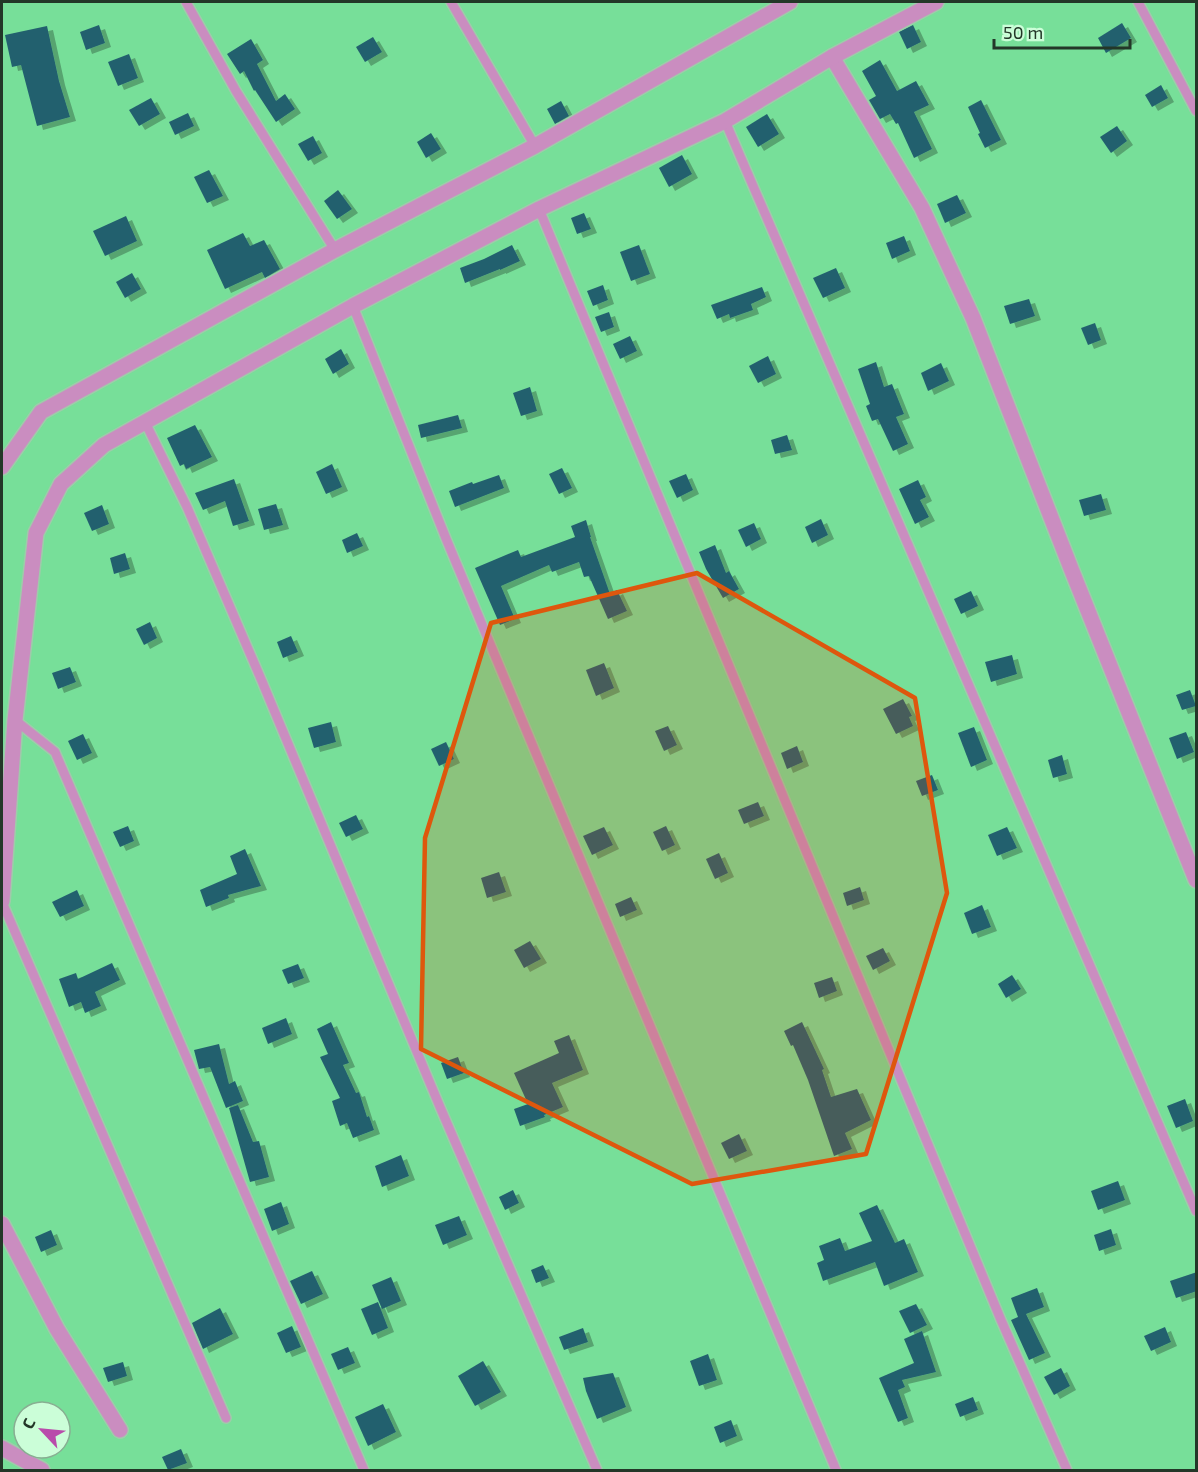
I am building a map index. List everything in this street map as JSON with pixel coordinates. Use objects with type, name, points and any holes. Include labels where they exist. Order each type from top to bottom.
[{"type":"street","points":[[2,468],[41,412],[335,250],[535,146],[770,5],[790,2]]},
{"type":"street","points":[[2,901],[15,720],[36,533],[61,484],[104,445],[353,306],[540,209],[725,121],[832,57],[936,2]]},
{"type":"street","points":[[832,57],[922,208],[973,318],[1197,880]]},
{"type":"street","points":[[2,1224],[57,1329],[120,1430]]},
{"type":"street","points":[[2,1448],[42,1470]]},
{"type":"lane","points":[[186,2],[236,91],[335,250]]},
{"type":"lane","points":[[451,2],[535,146]]},
{"type":"lane","points":[[1138,2],[1197,111]]},
{"type":"lane","points":[[725,121],[1197,1211]]},
{"type":"lane","points":[[540,209],[1001,1320],[1067,1470]]},
{"type":"lane","points":[[353,306],[447,542],[836,1470]]},
{"type":"lane","points":[[145,422],[187,507],[252,657],[435,1096],[597,1470]]},
{"type":"lane","points":[[15,720],[55,752],[364,1470]]},
{"type":"lane","points":[[2,901],[226,1418]]},
{"type":"highlighted area","points":[[697,573],[915,698],[947,893],[866,1154],[692,1184],[421,1049],[425,838],[491,623]]},
{"type":"green space","points":[[2,2],[1196,2],[1196,1470],[2,1470]]},
{"type":"building","points":[[1122,23],[1131,38],[1106,53],[1098,38]]},
{"type":"building","points":[[99,25],[105,43],[86,50],[80,32]]},
{"type":"building","points":[[913,25],[921,42],[907,49],[899,32]]},
{"type":"building","points":[[47,26],[59,81],[70,117],[37,126],[21,65],[12,67],[5,35]]},
{"type":"building","points":[[373,37],[382,52],[365,62],[356,47]]},
{"type":"building","points":[[251,39],[263,60],[257,64],[276,101],[285,94],[295,109],[276,122],[254,91],[244,71],[240,74],[227,54]]},
{"type":"building","points":[[129,54],[138,78],[118,86],[108,62]]},
{"type":"building","points":[[880,60],[897,91],[916,81],[929,105],[914,112],[932,149],[914,158],[898,123],[896,124],[890,114],[880,119],[869,100],[876,96],[862,71]]},
{"type":"building","points":[[1161,85],[1168,98],[1152,107],[1145,95]]},
{"type":"building","points":[[151,98],[160,114],[139,126],[129,110]]},
{"type":"building","points":[[981,100],[1001,140],[985,148],[968,107]]},
{"type":"building","points":[[561,101],[569,116],[555,124],[547,109]]},
{"type":"building","points":[[188,113],[194,126],[175,135],[169,122]]},
{"type":"building","points":[[767,114],[779,134],[758,147],[746,127]]},
{"type":"building","points":[[1117,126],[1127,141],[1111,153],[1100,137]]},
{"type":"building","points":[[431,133],[441,149],[426,158],[417,142]]},
{"type":"building","points":[[313,136],[322,153],[308,161],[298,144]]},
{"type":"building","points":[[682,155],[692,174],[669,187],[659,168]]},
{"type":"building","points":[[209,170],[223,196],[207,203],[194,177]]},
{"type":"building","points":[[338,190],[352,209],[337,219],[324,201]]},
{"type":"building","points":[[957,195],[966,213],[945,223],[937,204]]},
{"type":"building","points":[[584,213],[591,229],[577,234],[571,218]]},
{"type":"building","points":[[126,216],[137,241],[105,256],[93,231]]},
{"type":"building","points":[[243,233],[250,246],[264,240],[280,269],[265,278],[262,272],[225,289],[207,250]]},
{"type":"building","points":[[904,236],[910,251],[892,259],[886,243]]},
{"type":"building","points":[[512,245],[520,261],[465,283],[460,268]]},
{"type":"building","points":[[639,245],[650,274],[631,281],[620,252]]},
{"type":"building","points":[[836,268],[845,288],[823,298],[813,278]]},
{"type":"building","points":[[132,273],[141,289],[125,298],[116,282]]},
{"type":"building","points":[[603,285],[608,300],[593,306],[587,291]]},
{"type":"building","points":[[762,287],[766,297],[751,304],[753,310],[730,318],[729,314],[717,319],[711,305]]},
{"type":"building","points":[[1029,299],[1035,316],[1010,324],[1004,306]]},
{"type":"building","points":[[609,312],[614,327],[601,332],[595,317]]},
{"type":"building","points":[[1095,323],[1101,340],[1088,345],[1081,328]]},
{"type":"building","points":[[630,336],[637,351],[620,359],[613,344]]},
{"type":"building","points":[[341,349],[349,364],[333,374],[325,359]]},
{"type":"building","points":[[768,356],[776,374],[758,383],[749,366]]},
{"type":"building","points":[[876,362],[884,387],[892,384],[904,414],[896,417],[908,444],[893,451],[878,419],[872,421],[866,406],[870,404],[858,369]]},
{"type":"building","points":[[941,363],[949,381],[928,391],[921,373]]},
{"type":"building","points":[[530,387],[537,411],[521,416],[513,393]]},
{"type":"building","points":[[458,415],[462,428],[421,438],[418,425]]},
{"type":"building","points":[[195,425],[212,457],[186,469],[184,464],[180,466],[167,438]]},
{"type":"building","points":[[787,435],[792,450],[775,454],[771,440]]},
{"type":"building","points":[[332,464],[342,487],[326,494],[316,472]]},
{"type":"building","points":[[562,468],[572,488],[559,494],[549,474]]},
{"type":"building","points":[[686,474],[693,490],[677,498],[669,481]]},
{"type":"building","points":[[499,475],[504,488],[455,507],[449,491]]},
{"type":"building","points":[[234,479],[249,521],[233,526],[225,501],[203,510],[195,493]]},
{"type":"building","points":[[918,480],[926,497],[920,500],[929,517],[915,524],[899,489]]},
{"type":"building","points":[[1101,494],[1106,510],[1084,516],[1079,500]]},
{"type":"building","points":[[276,504],[283,525],[264,530],[258,509]]},
{"type":"building","points":[[102,505],[109,524],[92,531],[84,513]]},
{"type":"building","points":[[821,519],[828,535],[812,543],[805,527]]},
{"type":"building","points":[[586,520],[610,594],[617,590],[627,611],[608,619],[589,576],[584,577],[579,562],[552,572],[549,565],[501,586],[515,619],[500,625],[475,568],[518,550],[521,557],[575,537],[571,526]]},
{"type":"building","points":[[754,523],[761,539],[746,547],[738,530]]},
{"type":"building","points":[[357,533],[363,546],[347,553],[342,540]]},
{"type":"building","points":[[715,545],[726,573],[729,571],[739,589],[723,598],[699,552]]},
{"type":"building","points":[[125,553],[130,569],[114,574],[110,558]]},
{"type":"building","points":[[971,591],[978,606],[961,614],[954,599]]},
{"type":"building","points":[[150,622],[157,638],[144,645],[136,629]]},
{"type":"building","points":[[291,636],[298,652],[283,658],[277,642]]},
{"type":"building","points":[[1012,655],[1017,674],[991,682],[985,662]]},
{"type":"building","points":[[604,663],[614,688],[596,696],[586,670]]},
{"type":"building","points":[[70,667],[76,682],[58,689],[52,673]]},
{"type":"building","points":[[1190,690],[1196,706],[1182,710],[1176,695]]},
{"type":"building","points":[[903,699],[912,716],[909,717],[913,726],[896,734],[883,709]]},
{"type":"building","points":[[331,722],[336,742],[314,748],[308,728]]},
{"type":"building","points":[[668,726],[677,745],[664,751],[655,731]]},
{"type":"building","points":[[974,727],[987,760],[971,767],[958,733]]},
{"type":"building","points":[[1186,732],[1194,752],[1177,759],[1169,738]]},
{"type":"building","points":[[83,734],[92,753],[77,760],[68,741]]},
{"type":"building","points":[[446,742],[454,759],[439,766],[431,749]]},
{"type":"building","points":[[797,746],[803,762],[787,769],[781,753]]},
{"type":"building","points":[[1062,755],[1067,774],[1053,778],[1048,760]]},
{"type":"building","points":[[932,775],[938,790],[922,796],[916,781]]},
{"type":"building","points":[[758,802],[764,816],[744,824],[738,810]]},
{"type":"building","points":[[356,815],[363,829],[346,837],[339,823]]},
{"type":"building","points":[[128,826],[134,841],[120,847],[113,832]]},
{"type":"building","points":[[666,826],[675,845],[662,851],[653,832]]},
{"type":"building","points":[[604,827],[613,845],[592,855],[583,836]]},
{"type":"building","points":[[1007,827],[1017,848],[997,856],[988,835]]},
{"type":"building","points":[[245,849],[261,886],[228,895],[229,898],[206,907],[200,890],[237,874],[230,856]]},
{"type":"building","points":[[719,853],[728,873],[715,879],[706,859]]},
{"type":"building","points":[[499,872],[506,892],[487,898],[481,878]]},
{"type":"building","points":[[860,887],[864,900],[847,906],[843,893]]},
{"type":"building","points":[[77,890],[84,906],[60,917],[52,902]]},
{"type":"building","points":[[631,897],[637,910],[620,917],[615,904]]},
{"type":"building","points":[[982,905],[991,927],[972,934],[964,913]]},
{"type":"building","points":[[530,941],[541,959],[524,968],[514,950]]},
{"type":"building","points":[[883,948],[890,961],[873,970],[866,956]]},
{"type":"building","points":[[112,963],[120,980],[95,992],[101,1006],[85,1013],[81,1002],[69,1007],[59,979],[76,973],[78,979]]},
{"type":"building","points":[[298,964],[304,978],[288,984],[282,970]]},
{"type":"building","points":[[1012,975],[1021,989],[1006,998],[998,984]]},
{"type":"building","points":[[832,977],[837,991],[819,998],[814,983]]},
{"type":"building","points":[[286,1018],[292,1034],[268,1044],[262,1028]]},
{"type":"building","points":[[331,1022],[349,1063],[343,1065],[356,1093],[359,1092],[374,1130],[353,1138],[347,1123],[340,1126],[332,1101],[340,1098],[320,1057],[328,1054],[317,1029]]},
{"type":"building","points":[[802,1022],[824,1069],[822,1070],[831,1097],[857,1089],[871,1120],[845,1133],[852,1149],[834,1156],[808,1080],[793,1045],[791,1046],[784,1031]]},
{"type":"building","points":[[569,1035],[583,1070],[552,1083],[563,1107],[544,1115],[545,1117],[520,1126],[514,1109],[528,1104],[514,1073],[559,1053],[554,1041]]},
{"type":"building","points":[[219,1044],[229,1084],[235,1081],[243,1101],[226,1108],[210,1067],[199,1069],[194,1050]]},
{"type":"building","points":[[458,1057],[464,1073],[447,1079],[441,1063]]},
{"type":"building","points":[[1185,1099],[1193,1121],[1176,1128],[1167,1106]]},
{"type":"building","points":[[238,1105],[253,1142],[259,1141],[269,1177],[250,1182],[229,1108]]},
{"type":"building","points":[[739,1134],[747,1151],[729,1159],[721,1143]]},
{"type":"building","points":[[401,1155],[409,1176],[382,1187],[375,1166]]},
{"type":"building","points":[[1118,1181],[1125,1200],[1098,1210],[1091,1191]]},
{"type":"building","points":[[513,1190],[519,1203],[505,1210],[499,1197]]},
{"type":"building","points":[[281,1202],[289,1224],[272,1231],[264,1209]]},
{"type":"building","points":[[877,1205],[895,1243],[904,1239],[918,1272],[884,1286],[875,1262],[823,1281],[817,1263],[824,1260],[819,1246],[840,1238],[845,1251],[872,1241],[859,1213]]},
{"type":"building","points":[[459,1216],[467,1235],[443,1245],[435,1225]]},
{"type":"building","points":[[1111,1229],[1116,1245],[1099,1251],[1094,1235]]},
{"type":"building","points":[[51,1230],[57,1245],[41,1252],[35,1237]]},
{"type":"building","points":[[543,1265],[549,1278],[536,1283],[531,1270]]},
{"type":"building","points":[[312,1271],[323,1294],[301,1304],[290,1281]]},
{"type":"building","points":[[1197,1272],[1197,1291],[1176,1298],[1170,1281]]},
{"type":"building","points":[[391,1277],[401,1301],[382,1309],[372,1285]]},
{"type":"building","points":[[1037,1288],[1044,1307],[1026,1314],[1045,1353],[1029,1360],[1011,1320],[1018,1317],[1011,1298]]},
{"type":"building","points":[[378,1302],[388,1328],[372,1335],[361,1309]]},
{"type":"building","points":[[916,1304],[927,1325],[910,1333],[899,1311]]},
{"type":"building","points":[[220,1308],[233,1334],[203,1349],[192,1323]]},
{"type":"building","points":[[292,1326],[301,1347],[286,1353],[277,1333]]},
{"type":"building","points":[[1165,1327],[1171,1342],[1151,1351],[1144,1336]]},
{"type":"building","points":[[583,1328],[588,1342],[564,1350],[559,1337]]},
{"type":"building","points":[[922,1331],[936,1372],[902,1380],[905,1387],[898,1390],[908,1418],[898,1422],[879,1378],[914,1363],[904,1339]]},
{"type":"building","points":[[348,1347],[355,1363],[338,1370],[331,1354]]},
{"type":"building","points":[[708,1354],[717,1380],[699,1386],[690,1361]]},
{"type":"building","points":[[483,1361],[501,1392],[475,1406],[458,1376]]},
{"type":"building","points":[[123,1362],[127,1376],[108,1382],[103,1368]]},
{"type":"building","points":[[1061,1368],[1070,1386],[1054,1395],[1044,1377]]},
{"type":"building","points":[[613,1373],[626,1407],[597,1419],[583,1378]]},
{"type":"building","points":[[973,1397],[978,1410],[960,1417],[955,1404]]},
{"type":"building","points":[[383,1404],[396,1432],[368,1446],[355,1417]]},
{"type":"building","points":[[731,1420],[737,1436],[720,1443],[714,1427]]},
{"type":"building","points":[[181,1449],[187,1463],[168,1470],[162,1457]]}]
